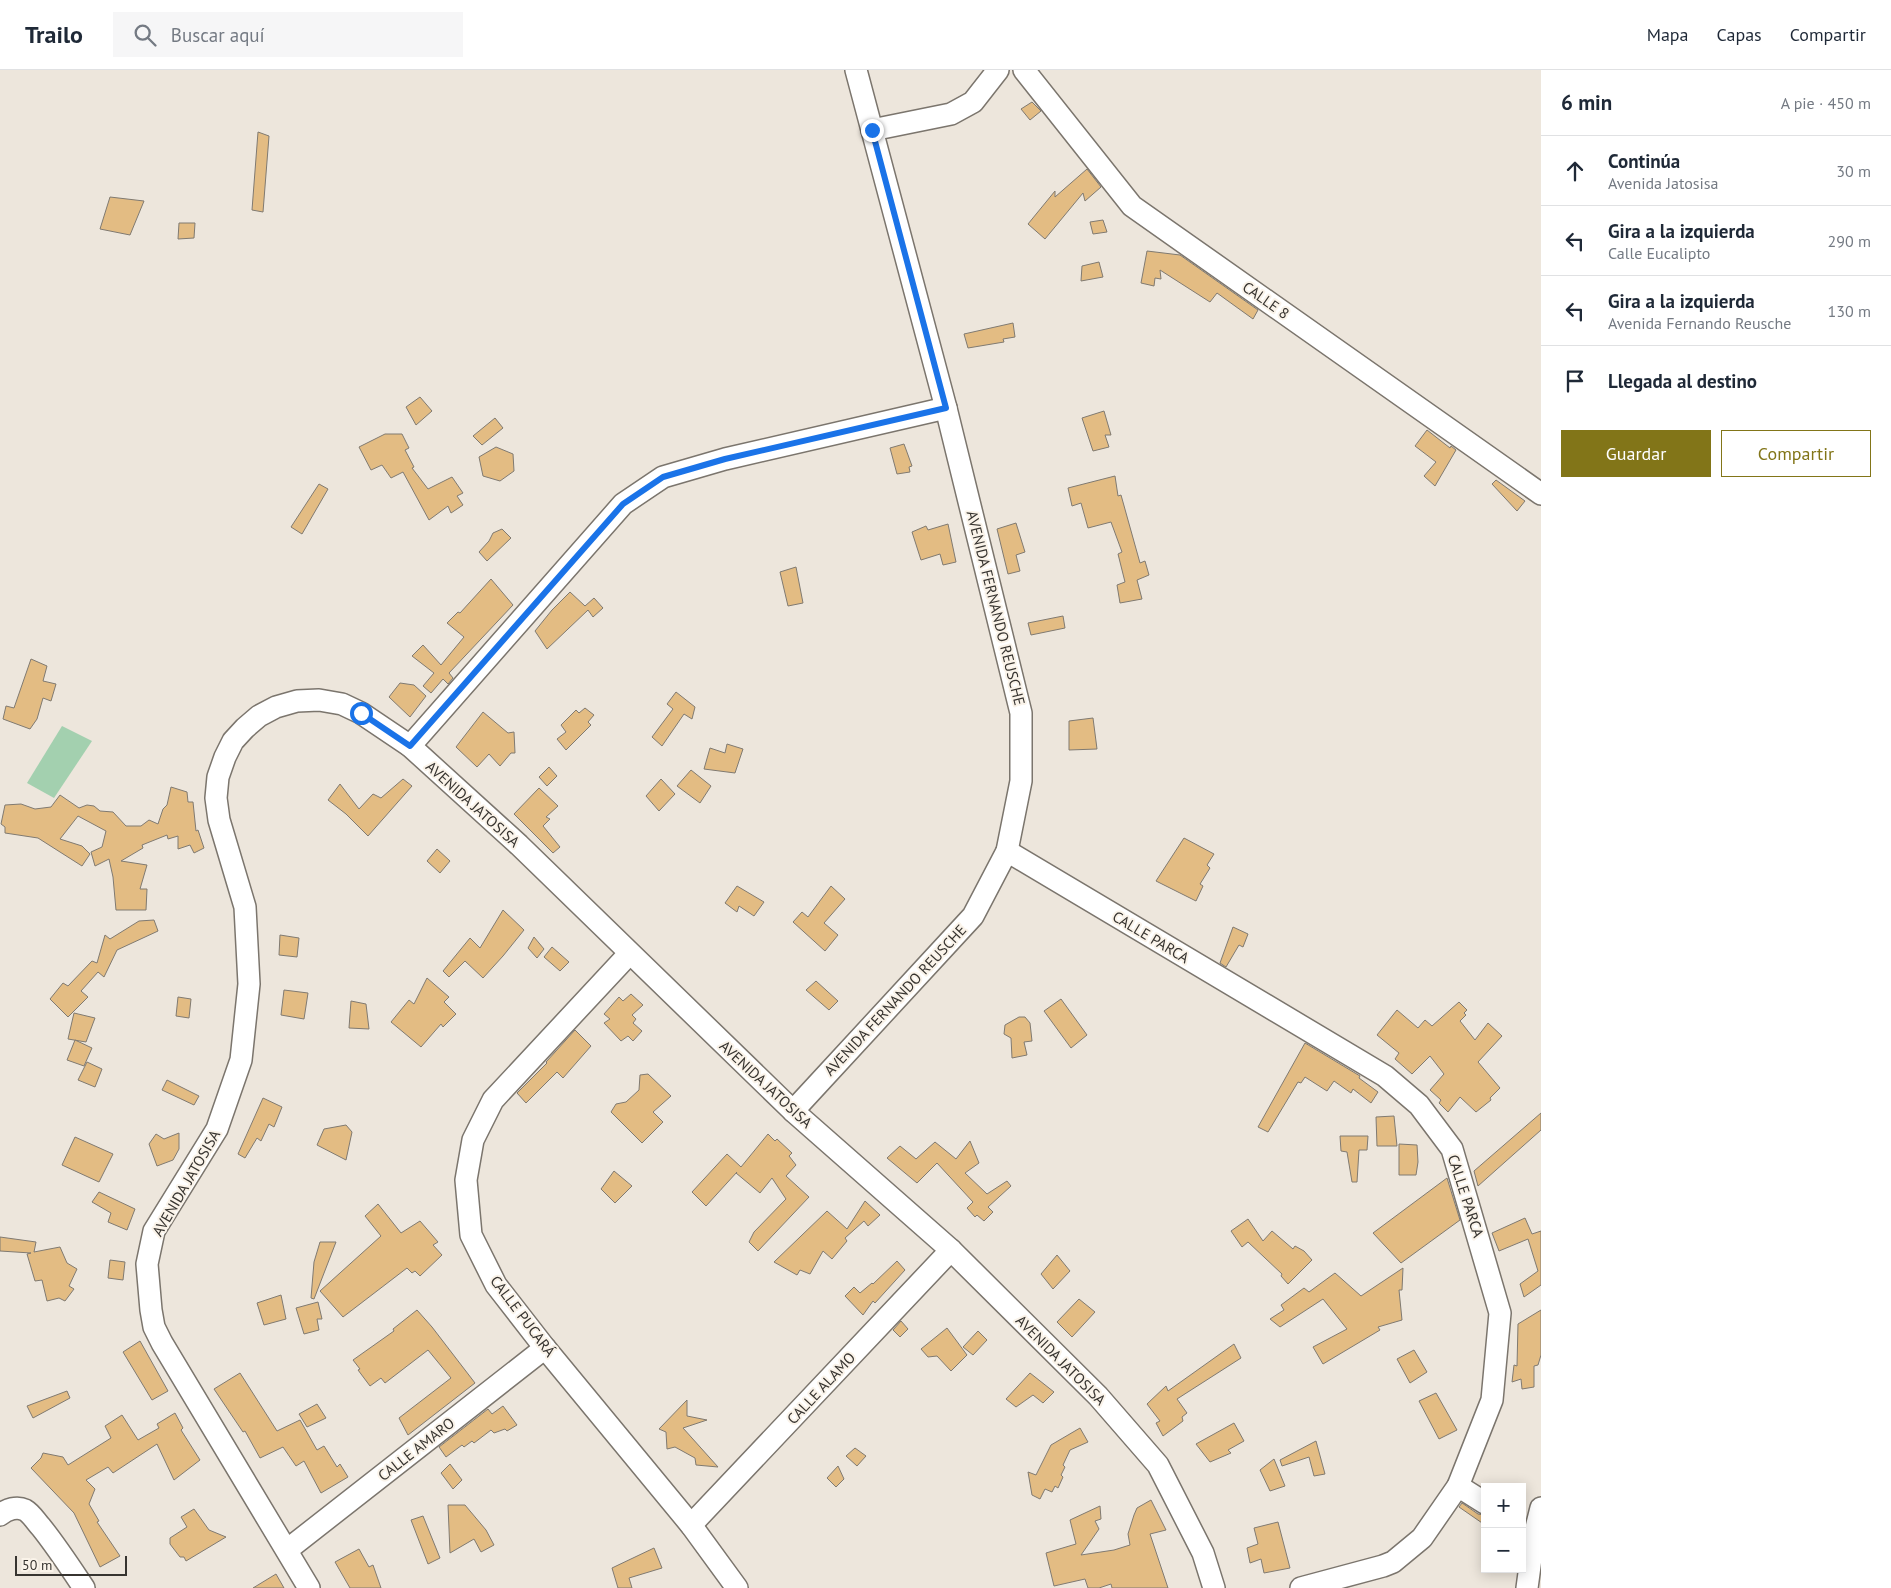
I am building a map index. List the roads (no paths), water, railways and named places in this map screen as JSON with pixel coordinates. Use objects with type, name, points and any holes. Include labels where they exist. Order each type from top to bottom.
[{"type":"street","name":"AVENIDA FERNANDO REUSCHE","points":[[794,1111],[973,916],[1006,851],[1021,781],[1022,713],[946,408],[856,70]]},
{"type":"street","points":[[872,130],[951,114],[973,102],[998,70]]},
{"type":"street","name":"CALLE 8","points":[[1024,70],[1132,206],[1541,494]]},
{"type":"street","points":[[410,746],[623,504],[663,477],[725,459],[946,408]]},
{"type":"street","name":"AVENIDA JATOSISA","points":[[309,1588],[154,1327],[148,1264],[154,1231],[218,1129],[241,1060],[249,984],[245,908],[219,820],[216,798],[218,778],[225,757],[234,741],[259,716],[276,707],[298,701],[319,700],[342,704],[361,713],[410,746],[519,845],[629,954],[794,1111],[951,1250],[1098,1396],[1158,1466],[1203,1553],[1214,1588]]},
{"type":"street","name":"CALLE PARCA","points":[[1006,851],[1385,1076],[1419,1105],[1452,1149],[1500,1313],[1492,1400],[1458,1486],[1422,1538],[1394,1562],[1301,1588]]},
{"type":"street","name":"CALLE PUCARÁ","points":[[629,954],[493,1100],[473,1140],[466,1180],[471,1235],[496,1285],[545,1348],[691,1525],[737,1588]]},
{"type":"street","name":"CALLE ALAMO","points":[[691,1525],[951,1250]]},
{"type":"street","name":"CALLE AMARO","points":[[286,1550],[545,1348]]},
{"type":"street","points":[[1458,1486],[1481,1500]]},
{"type":"street","points":[[0,1515],[10,1509],[17,1508],[24,1509],[30,1514],[55,1545],[84,1588]]},
{"type":"street","points":[[1527,1588],[1528,1532],[1541,1508]]}]
